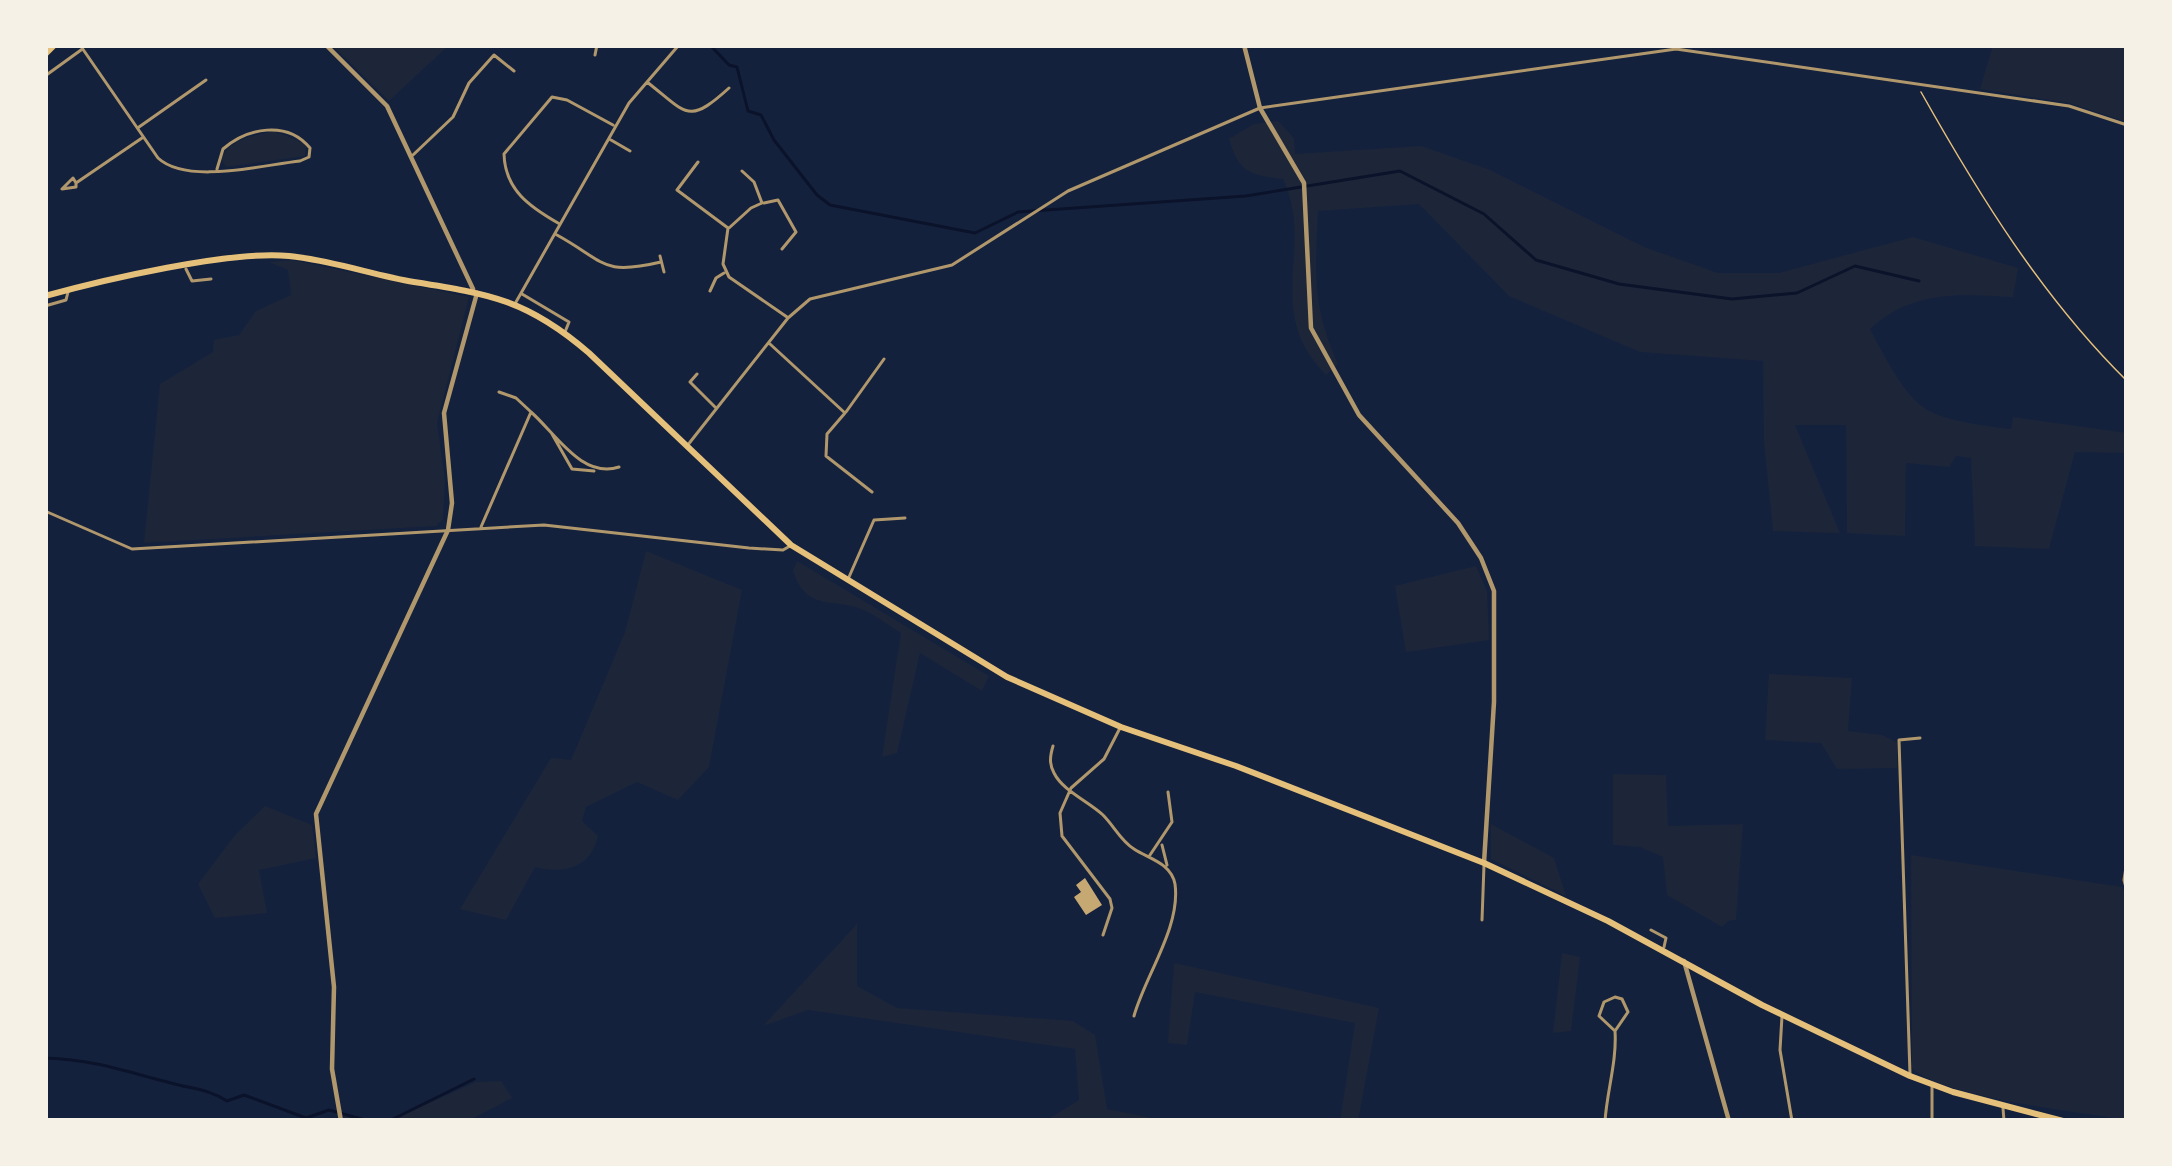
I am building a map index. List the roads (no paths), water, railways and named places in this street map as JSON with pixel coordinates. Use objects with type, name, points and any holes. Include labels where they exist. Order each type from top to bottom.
[{"type":"highway","points":[[45,53],[53,45]]},
{"type":"main road","points":[[45,296],[186,267],[287,256],[475,290],[515,304],[565,332],[791,544],[1007,677],[1121,727],[1237,766],[1484,863],[1910,1076],[2063,1121]]},
{"type":"street","points":[[240,45],[249,45]]},
{"type":"street","points":[[326,45],[387,106],[475,290],[444,413],[452,503],[448,530],[316,814],[334,987],[332,1069],[341,1121]]},
{"type":"street","points":[[595,55],[597,45]]},
{"type":"street","points":[[662,45],[669,52]]},
{"type":"street","points":[[1244,45],[1260,108],[1304,183],[1311,328],[1359,415],[1458,523],[1494,591],[1494,702],[1482,920]]},
{"type":"street","points":[[515,304],[615,126],[678,46]]},
{"type":"street","points":[[45,76],[81,47],[158,158],[173,169],[194,172],[217,170],[301,161],[309,157],[310,148],[295,134],[263,130],[231,142],[218,158],[217,170]]},
{"type":"street","points":[[686,446],[788,318],[810,298],[952,265],[1068,191],[1260,108],[1676,49],[2069,106],[2127,125]]},
{"type":"street","points":[[411,156],[453,117],[469,83],[494,55],[514,71]]},
{"type":"street","points":[[138,128],[206,80]]},
{"type":"street","points":[[646,81],[693,113],[704,111],[729,88]]},
{"type":"street","points":[[560,224],[520,200],[504,154],[552,97],[615,126]]},
{"type":"street","points":[[76,183],[143,137]]},
{"type":"street","points":[[609,140],[631,151]]},
{"type":"street","points":[[672,196],[694,165]]},
{"type":"street","points":[[742,171],[754,182],[762,203]]},
{"type":"street","points":[[677,190],[728,228]]},
{"type":"street","points":[[788,196],[762,203],[728,228],[725,272],[734,284],[788,318]]},
{"type":"street","points":[[778,200],[796,232]]},
{"type":"street","points":[[782,249],[802,227]]},
{"type":"street","points":[[555,234],[607,268],[621,270],[660,260],[664,272]]},
{"type":"street","points":[[186,267],[192,281],[211,279]]},
{"type":"street","points":[[710,291],[725,272]]},
{"type":"street","points":[[45,306],[66,300],[69,290]]},
{"type":"street","points":[[520,293],[569,322],[565,332]]},
{"type":"street","points":[[769,343],[845,413]]},
{"type":"street","points":[[872,492],[826,456],[826,434],[854,406],[884,359]]},
{"type":"street","points":[[697,374],[690,382],[716,408]]},
{"type":"street","points":[[500,392],[516,398],[596,471]]},
{"type":"street","points":[[481,529],[531,412]]},
{"type":"street","points":[[550,429],[572,469],[619,467]]},
{"type":"street","points":[[45,511],[132,549],[569,525],[609,534],[749,548],[783,550],[791,544]]},
{"type":"street","points":[[848,582],[874,520],[905,518]]},
{"type":"street","points":[[1103,935],[1112,908],[1110,899],[1062,836],[1060,813],[1071,788],[1104,759],[1121,727]]},
{"type":"street","points":[[1910,1076],[1899,740],[1920,738]]},
{"type":"street","points":[[1053,746],[1052,770],[1102,814],[1123,840],[1168,869]]},
{"type":"street","points":[[1134,1016],[1142,985],[1164,945],[1175,889],[1161,844],[1172,822],[1168,792]]},
{"type":"street","points":[[1169,804],[1179,804]]},
{"type":"street","points":[[1149,856],[1161,844]]},
{"type":"street","points":[[2127,861],[2127,891]]},
{"type":"street","points":[[1651,929],[1666,938],[1664,949]]},
{"type":"street","points":[[1684,961],[1729,1121]]},
{"type":"street","points":[[1605,1121],[1615,1031],[1628,1012],[1622,999],[1615,997],[1604,1002],[1599,1016],[1615,1031]]},
{"type":"street","points":[[1783,1015],[1780,1050],[1792,1121]]},
{"type":"street","points":[[1932,1085],[1932,1121]]},
{"type":"street","points":[[2003,1106],[2004,1121]]},
{"type":"waterway","points":[[710,45],[737,67],[748,111],[761,115],[774,140],[830,205],[975,233],[1018,212],[1246,196],[1400,171],[1484,214],[1536,260],[1619,284],[1732,299],[1797,293],[1855,266],[1919,281]]},
{"type":"waterway","points":[[45,1058],[110,1067],[227,1101],[244,1095],[306,1118],[329,1110],[365,1120],[391,1120],[474,1079]]}]
